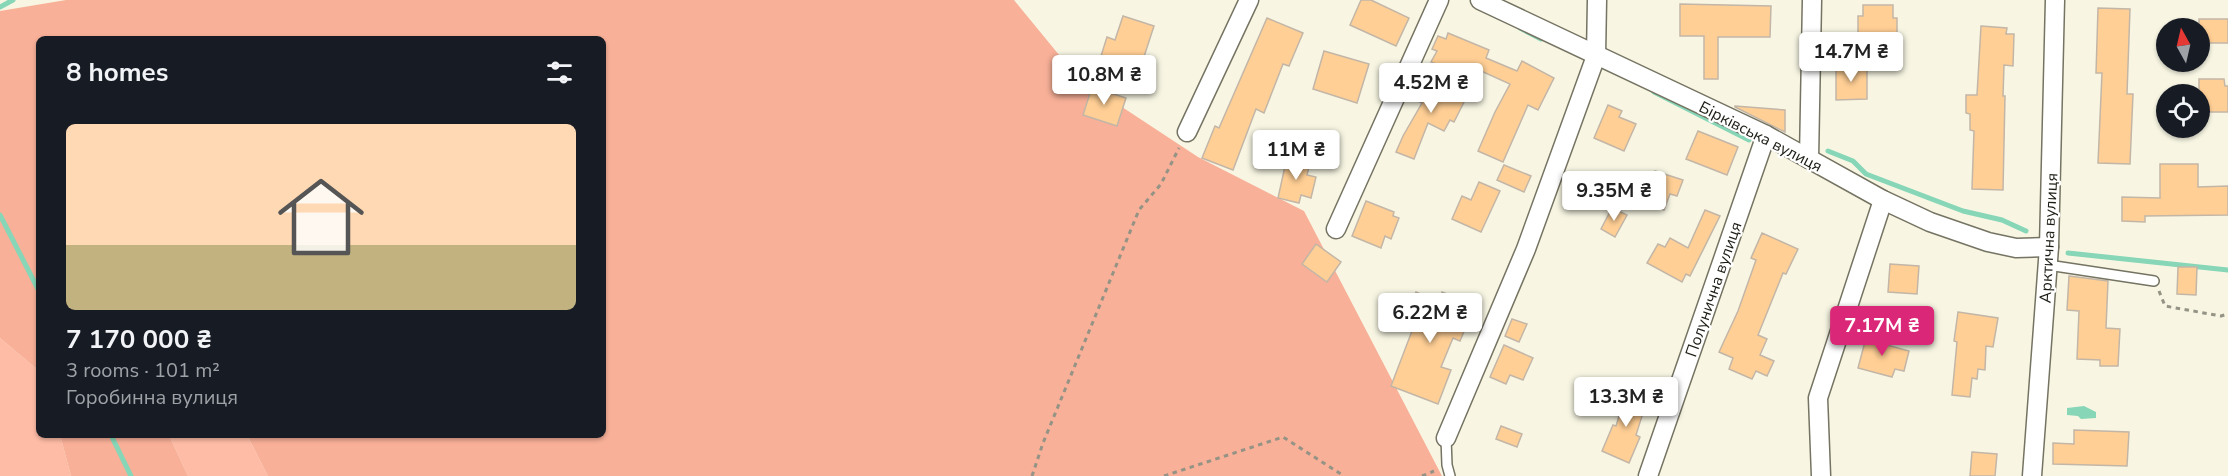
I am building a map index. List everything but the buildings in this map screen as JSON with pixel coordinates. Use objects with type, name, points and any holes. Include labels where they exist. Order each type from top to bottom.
[{"type":"street","points":[[1187,132],[1249,0]]},
{"type":"street","points":[[1336,229],[1440,0]]},
{"type":"street","name":"Бірківська вулиця","points":[[1479,0],[1766,135],[1883,200],[1930,222],[1988,242],[2049,256]]},
{"type":"street","points":[[1446,438],[1526,249],[1596,56],[1597,0]]},
{"type":"street","points":[[1809,159],[1812,0]]},
{"type":"street","name":"Арктична вулиця","points":[[2032,476],[2049,256],[2055,0]]},
{"type":"street","name":"Полунична вулиця","points":[[1648,476],[1766,135]]},
{"type":"street","points":[[1821,476],[1818,398],[1883,200]]},
{"type":"lane","points":[[2049,256],[2154,281]]},
{"type":"lane","points":[[1446,438],[1447,465],[1450,476]]},
{"type":"path","points":[[1032,476],[1043,443],[1139,210],[1161,184],[1187,132]]},
{"type":"path","points":[[2154,281],[2165,306],[2221,316],[2228,314]]},
{"type":"path","points":[[1164,476],[1283,437],[1344,476]]},
{"type":"shaded area","points":[[66,0],[1014,0],[1078,78],[1198,157],[1304,211],[1442,476],[268,476],[249,438],[606,438],[606,36],[36,36],[36,368],[0,338],[0,11]]},
{"type":"shaded area","points":[[0,338],[36,368],[36,438],[61,438],[71,476],[0,476]]},
{"type":"shaded area","points":[[2084,406],[2096,412],[2096,418],[2081,419],[2078,416],[2067,415],[2067,408]]},
{"type":"shaded area","points":[[61,438],[170,438],[188,476],[71,476]]},
{"type":"shaded area","points":[[170,438],[249,438],[268,476],[188,476]]},
{"type":"waterway","points":[[0,7],[13,0]]},
{"type":"waterway","points":[[1520,28],[1541,39]]},
{"type":"waterway","points":[[1654,92],[1749,140]]},
{"type":"waterway","points":[[1828,151],[1853,161],[1866,174],[1963,211],[2002,220],[2026,231]]},
{"type":"waterway","points":[[0,215],[36,285]]},
{"type":"waterway","points":[[2068,253],[2228,270]]},
{"type":"waterway","points":[[112,438],[131,476]]}]
